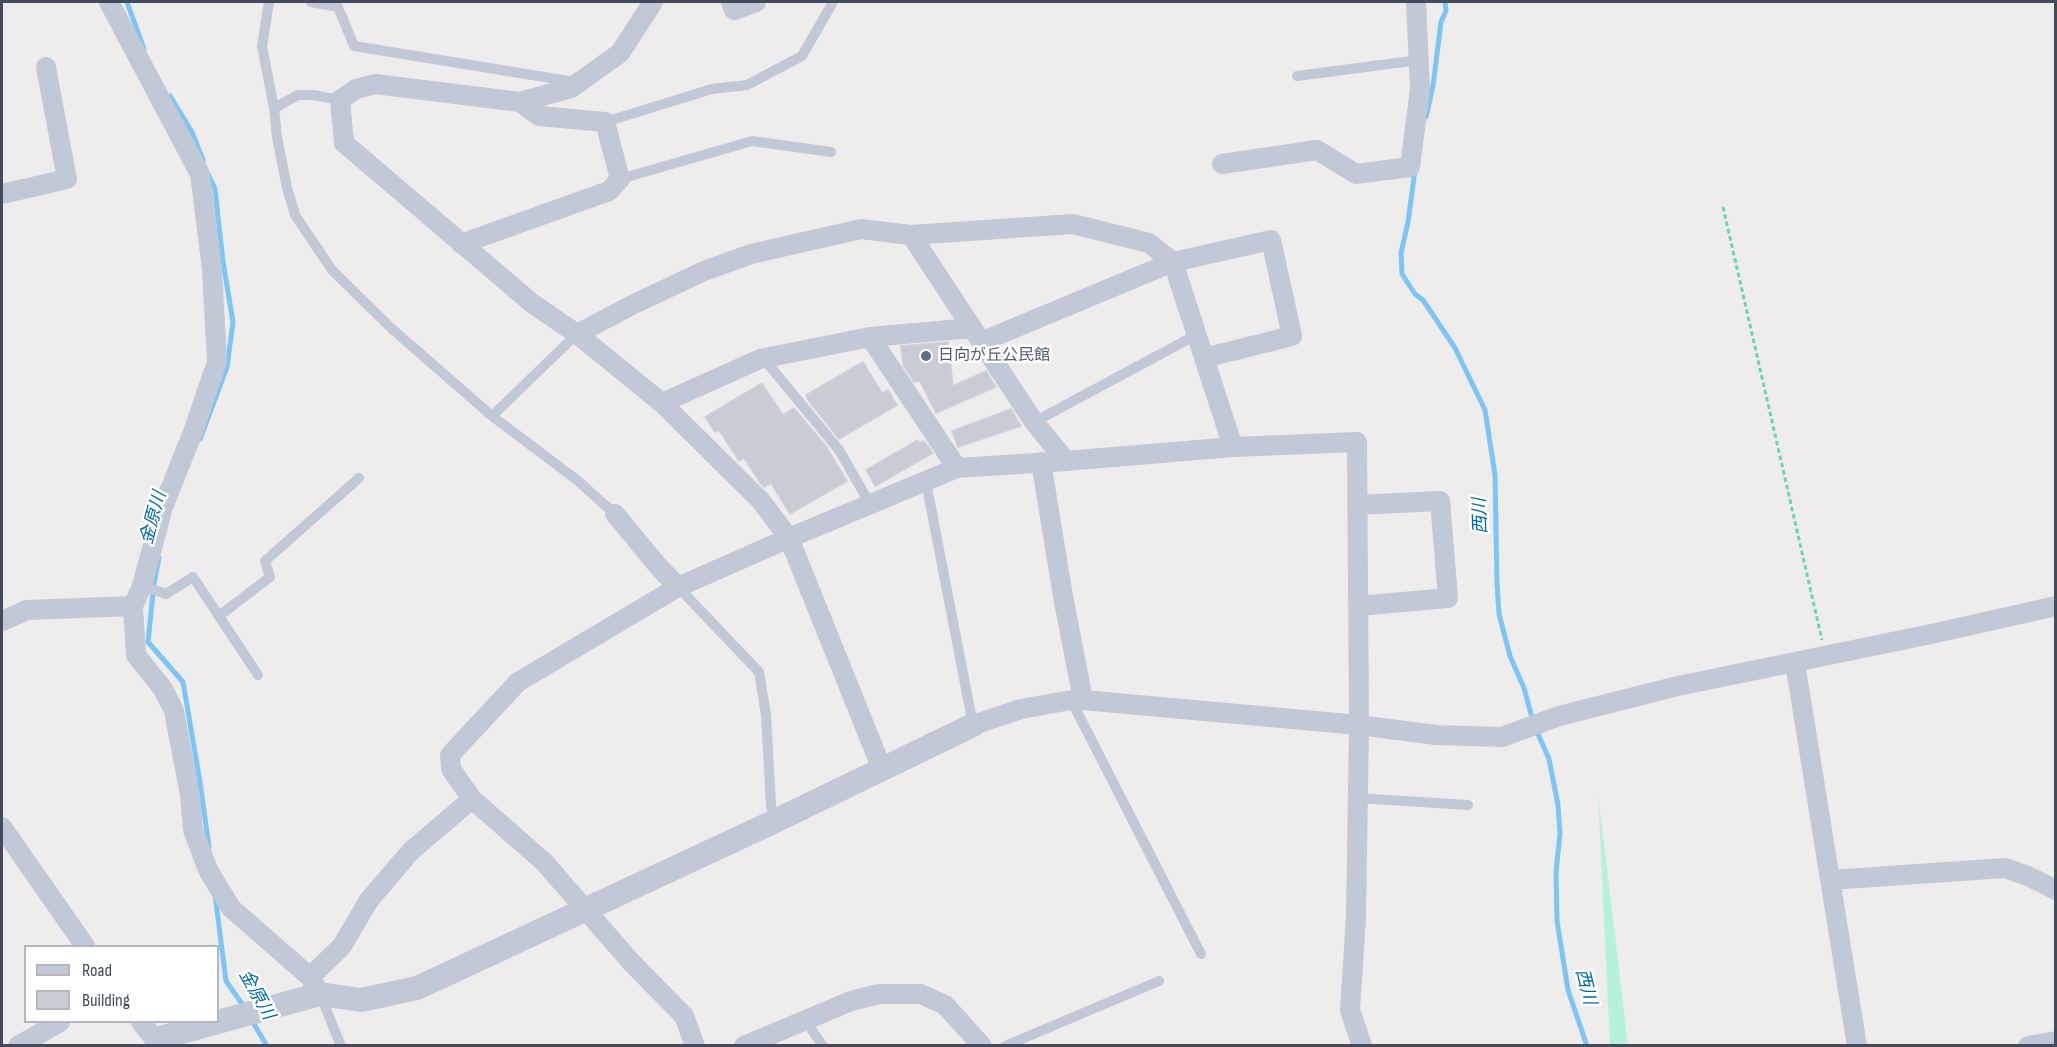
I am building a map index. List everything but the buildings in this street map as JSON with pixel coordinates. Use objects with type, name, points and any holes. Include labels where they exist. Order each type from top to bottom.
[{"type":"street","points":[[109,2],[200,174],[212,270],[217,362],[193,432],[163,507],[142,586],[133,606],[136,655],[164,689],[174,711],[190,795],[193,830],[207,870],[231,908],[315,985],[362,1000],[417,988],[775,821],[973,725],[1022,709],[1077,700],[1359,725],[1436,735],[1502,736],[1559,716],[1667,688],[1795,663],[2055,606]]},
{"type":"street","points":[[653,2],[620,53],[571,88],[520,102],[375,84],[356,89],[340,100],[344,143],[533,304],[577,334],[662,404],[761,501],[789,538],[882,769]]},
{"type":"street","points":[[731,2],[734,10],[756,2]]},
{"type":"street","points":[[1222,164],[1317,150],[1356,174],[1410,167],[1420,89],[1416,2]]},
{"type":"street","points":[[2,194],[67,179],[46,67]]},
{"type":"street","points":[[461,244],[609,191],[620,179],[605,122],[539,116],[520,102]]},
{"type":"street","points":[[577,334],[704,271],[752,254],[861,229],[911,236],[1073,224],[1149,243],[1173,262],[1233,447]]},
{"type":"street","points":[[911,236],[1034,422],[1066,461]]},
{"type":"street","points":[[662,404],[763,358],[870,337],[977,335],[1173,262],[1271,240],[1292,336],[1204,358]]},
{"type":"street","points":[[870,337],[957,468]]},
{"type":"street","points":[[695,1046],[684,1016],[585,910],[544,862],[472,799],[451,769],[450,755],[518,682],[678,587],[957,468],[1233,447],[1357,442],[1359,725],[1356,917],[1350,1010],[1362,1046]]},
{"type":"street","points":[[1041,462],[1077,700]]},
{"type":"street","points":[[1357,505],[1440,501],[1448,598],[1358,606]]},
{"type":"street","points":[[615,514],[678,587]]},
{"type":"street","points":[[2,621],[27,610],[133,606]]},
{"type":"street","points":[[1795,663],[1857,1046]]},
{"type":"street","points":[[219,1014],[315,985],[342,946],[369,900],[411,851],[472,799]]},
{"type":"street","points":[[2,827],[84,945]]},
{"type":"street","points":[[1830,880],[2005,868],[2028,876],[2055,890]]},
{"type":"street","points":[[744,1046],[851,1001],[879,993],[921,994],[945,1005],[982,1046]]},
{"type":"street","points":[[18,1046],[58,1023]]},
{"type":"street","points":[[152,1035],[191,1023]]},
{"type":"street","points":[[2028,1046],[2055,1041]]},
{"type":"lane","points":[[269,2],[262,46],[287,188],[295,215],[332,270],[391,328],[492,416],[577,480],[615,514]]},
{"type":"lane","points":[[311,2],[338,7],[354,46],[578,82]]},
{"type":"lane","points":[[605,122],[712,88],[747,86],[802,56],[833,2]]},
{"type":"lane","points":[[1297,76],[1419,60]]},
{"type":"lane","points":[[274,108],[298,95],[340,100]]},
{"type":"lane","points":[[620,179],[752,141],[831,152]]},
{"type":"lane","points":[[492,416],[577,334]]},
{"type":"lane","points":[[1034,422],[1196,335]]},
{"type":"lane","points":[[763,358],[839,450],[870,504]]},
{"type":"lane","points":[[219,616],[270,578],[265,561],[359,478]]},
{"type":"lane","points":[[926,482],[973,725]]},
{"type":"lane","points":[[142,586],[166,594],[193,577],[258,675]]},
{"type":"lane","points":[[678,587],[759,672],[766,715],[771,806],[775,821]]},
{"type":"lane","points":[[1077,700],[1201,954]]},
{"type":"lane","points":[[1358,798],[1468,805]]},
{"type":"lane","points":[[1005,1046],[1159,981]]},
{"type":"lane","points":[[315,985],[341,1046]]},
{"type":"lane","points":[[805,1020],[823,1046]]},
{"type":"path","points":[[1724,207],[1826,656]]},
{"type":"green space","points":[[1598,793],[1628,1045],[1610,1045]]},
{"type":"waterway","name":"金原川","points":[[127,2],[144,49]]},
{"type":"waterway","name":"西川","points":[[1426,117],[1433,86],[1441,22],[1446,11],[1445,2]]},
{"type":"waterway","name":"金原川","points":[[170,96],[192,132],[203,160]]},
{"type":"waterway","name":"西川","points":[[1415,170],[1401,253],[1402,274],[1415,294],[1423,300],[1455,348],[1485,410],[1495,475],[1499,614],[1510,656],[1524,688],[1534,725],[1549,759],[1558,805],[1560,834],[1556,872],[1557,921],[1568,990],[1587,1046]]},
{"type":"waterway","name":"金原川","points":[[200,439],[227,367],[233,322],[223,262],[215,189],[208,174]]},
{"type":"waterway","name":"金原川","points":[[159,558],[148,642],[183,682],[209,847]]},
{"type":"waterway","name":"金原川","points":[[215,895],[226,981],[245,1008]]},
{"type":"waterway","name":"金原川","points":[[251,1019],[267,1046]]},
{"type":"place","name":"日向が丘公民館","points":[[926,356]]}]
